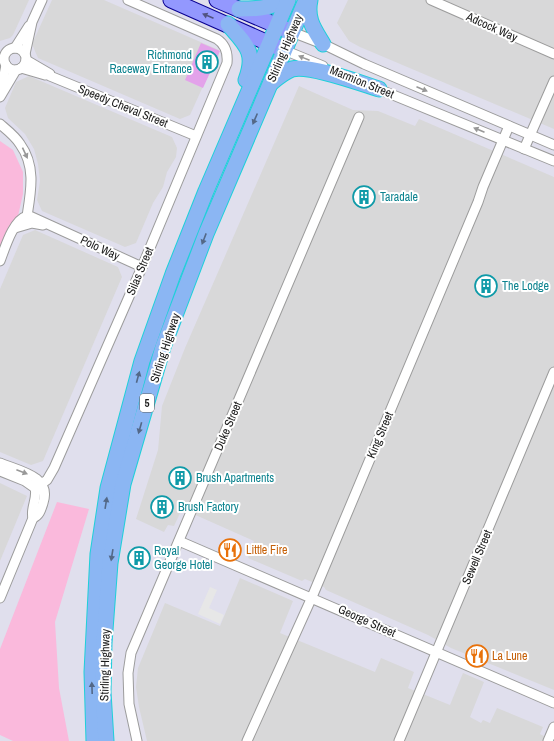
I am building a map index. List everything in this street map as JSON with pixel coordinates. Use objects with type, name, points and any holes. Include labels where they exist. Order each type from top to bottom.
[{"type":"highway","points":[[239,9],[254,10],[267,8],[283,0]]},
{"type":"highway","name":"Stirling Highway","points":[[94,741],[92,672],[98,554],[108,488],[142,360],[173,274],[206,191],[288,0]]},
{"type":"highway","name":"Stirling Highway","points":[[106,741],[103,692],[104,643],[110,563],[123,484],[164,347],[206,234],[306,0]]},
{"type":"highway","points":[[310,0],[310,23],[323,44]]},
{"type":"highway","points":[[206,191],[209,173],[249,73],[251,64],[250,51],[245,42],[228,24]]},
{"type":"highway","points":[[270,83],[281,74],[291,69],[307,68],[379,89]]},
{"type":"main road","name":"Marmion Street","points":[[171,0],[284,50]]},
{"type":"main road","name":"Marmion Street","points":[[217,0],[292,32]]},
{"type":"street","points":[[0,96],[22,63],[32,22],[42,0]]},
{"type":"street","name":"Silas Street","points":[[39,486],[49,476],[54,468],[142,267],[226,68],[228,54],[223,44],[217,39],[128,0]]},
{"type":"street","name":"Adcock Way","points":[[431,0],[554,54]]},
{"type":"street","points":[[0,96],[4,58],[7,50],[32,22]]},
{"type":"street","name":"Marmion Street","points":[[292,32],[323,44],[369,66],[554,145]]},
{"type":"street","points":[[7,50],[20,50],[22,63]]},
{"type":"street","name":"Marmion Street","points":[[284,50],[554,161]]},
{"type":"street","points":[[4,62],[10,69],[22,63]]},
{"type":"street","name":"Speedy Cheval Street","points":[[22,63],[49,77],[50,76],[196,136]]},
{"type":"street","points":[[524,149],[554,81]]},
{"type":"street","name":"Duke Street","points":[[137,741],[129,704],[128,673],[131,653],[359,117]]},
{"type":"street","points":[[0,124],[19,142],[25,152],[29,163],[32,184],[29,219],[20,220],[0,261]]},
{"type":"street","name":"King Street","points":[[247,741],[312,597],[509,126]]},
{"type":"street","name":"Polo Way","points":[[29,219],[32,217],[142,267]]},
{"type":"street","name":"Sewell Street","points":[[399,741],[554,372]]},
{"type":"street","points":[[0,463],[38,479],[39,486],[32,515],[33,518],[0,598]]},
{"type":"street","points":[[0,471],[39,486]]},
{"type":"street","name":"George Street","points":[[179,541],[312,597],[436,653],[554,702]]},
{"type":"street","points":[[548,741],[554,727]]},
{"type":"shaded area","points":[[0,0],[29,0],[13,35],[10,38],[0,41]]},
{"type":"shaded area","points":[[52,0],[104,0],[219,50],[218,62],[209,73],[190,115],[180,119],[38,58],[32,44]]},
{"type":"shaded area","points":[[348,0],[554,0],[554,129],[349,41],[337,23]]},
{"type":"shaded area","points":[[201,43],[220,51],[203,88],[185,80]]},
{"type":"shaded area","points":[[29,76],[172,137],[177,148],[176,157],[167,172],[163,187],[153,203],[136,243],[125,247],[42,211],[37,200],[40,181],[34,149],[25,134],[8,118],[5,108],[16,82]]},
{"type":"shaded area","points":[[299,86],[353,110],[378,111],[415,126],[419,119],[554,177],[554,690],[451,648],[428,635],[326,590],[324,587],[305,579],[302,581],[248,558],[254,541],[182,509],[174,526],[168,525],[164,532],[136,519],[158,450],[162,406],[185,348]]},
{"type":"shaded area","points":[[0,141],[13,150],[23,172],[23,194],[18,216],[0,256]]},
{"type":"shaded area","points":[[35,230],[118,267],[122,277],[43,461],[31,465],[0,452],[0,289],[23,235]]},
{"type":"shaded area","points":[[0,483],[27,496],[0,561]]},
{"type":"shaded area","points":[[57,502],[89,509],[55,622],[59,688],[69,741],[13,741],[0,735],[0,649]]},
{"type":"shaded area","points":[[240,578],[293,601],[280,633],[375,672],[381,658],[414,672],[408,688],[450,705],[463,673],[484,682],[470,717],[481,723],[483,720],[490,723],[497,708],[543,727],[540,734],[554,741],[147,741],[136,687],[138,668],[165,603],[220,626]]},
{"type":"shaded area","points":[[210,587],[217,590],[209,608],[224,615],[220,624],[198,614]]},
{"type":"place","name":"Richmond Raceway Entrance","points":[[207,62]]},
{"type":"place","name":"Taradale","points":[[364,197]]},
{"type":"place","name":"The Lodge","points":[[486,286]]},
{"type":"place","name":"Brush Apartments","points":[[180,478]]},
{"type":"place","name":"Brush Factory","points":[[162,507]]},
{"type":"place","name":"Little Fire","points":[[230,550]]},
{"type":"place","name":"Royal George Hotel","points":[[139,558]]},
{"type":"place","name":"La Lune","points":[[477,656]]}]
